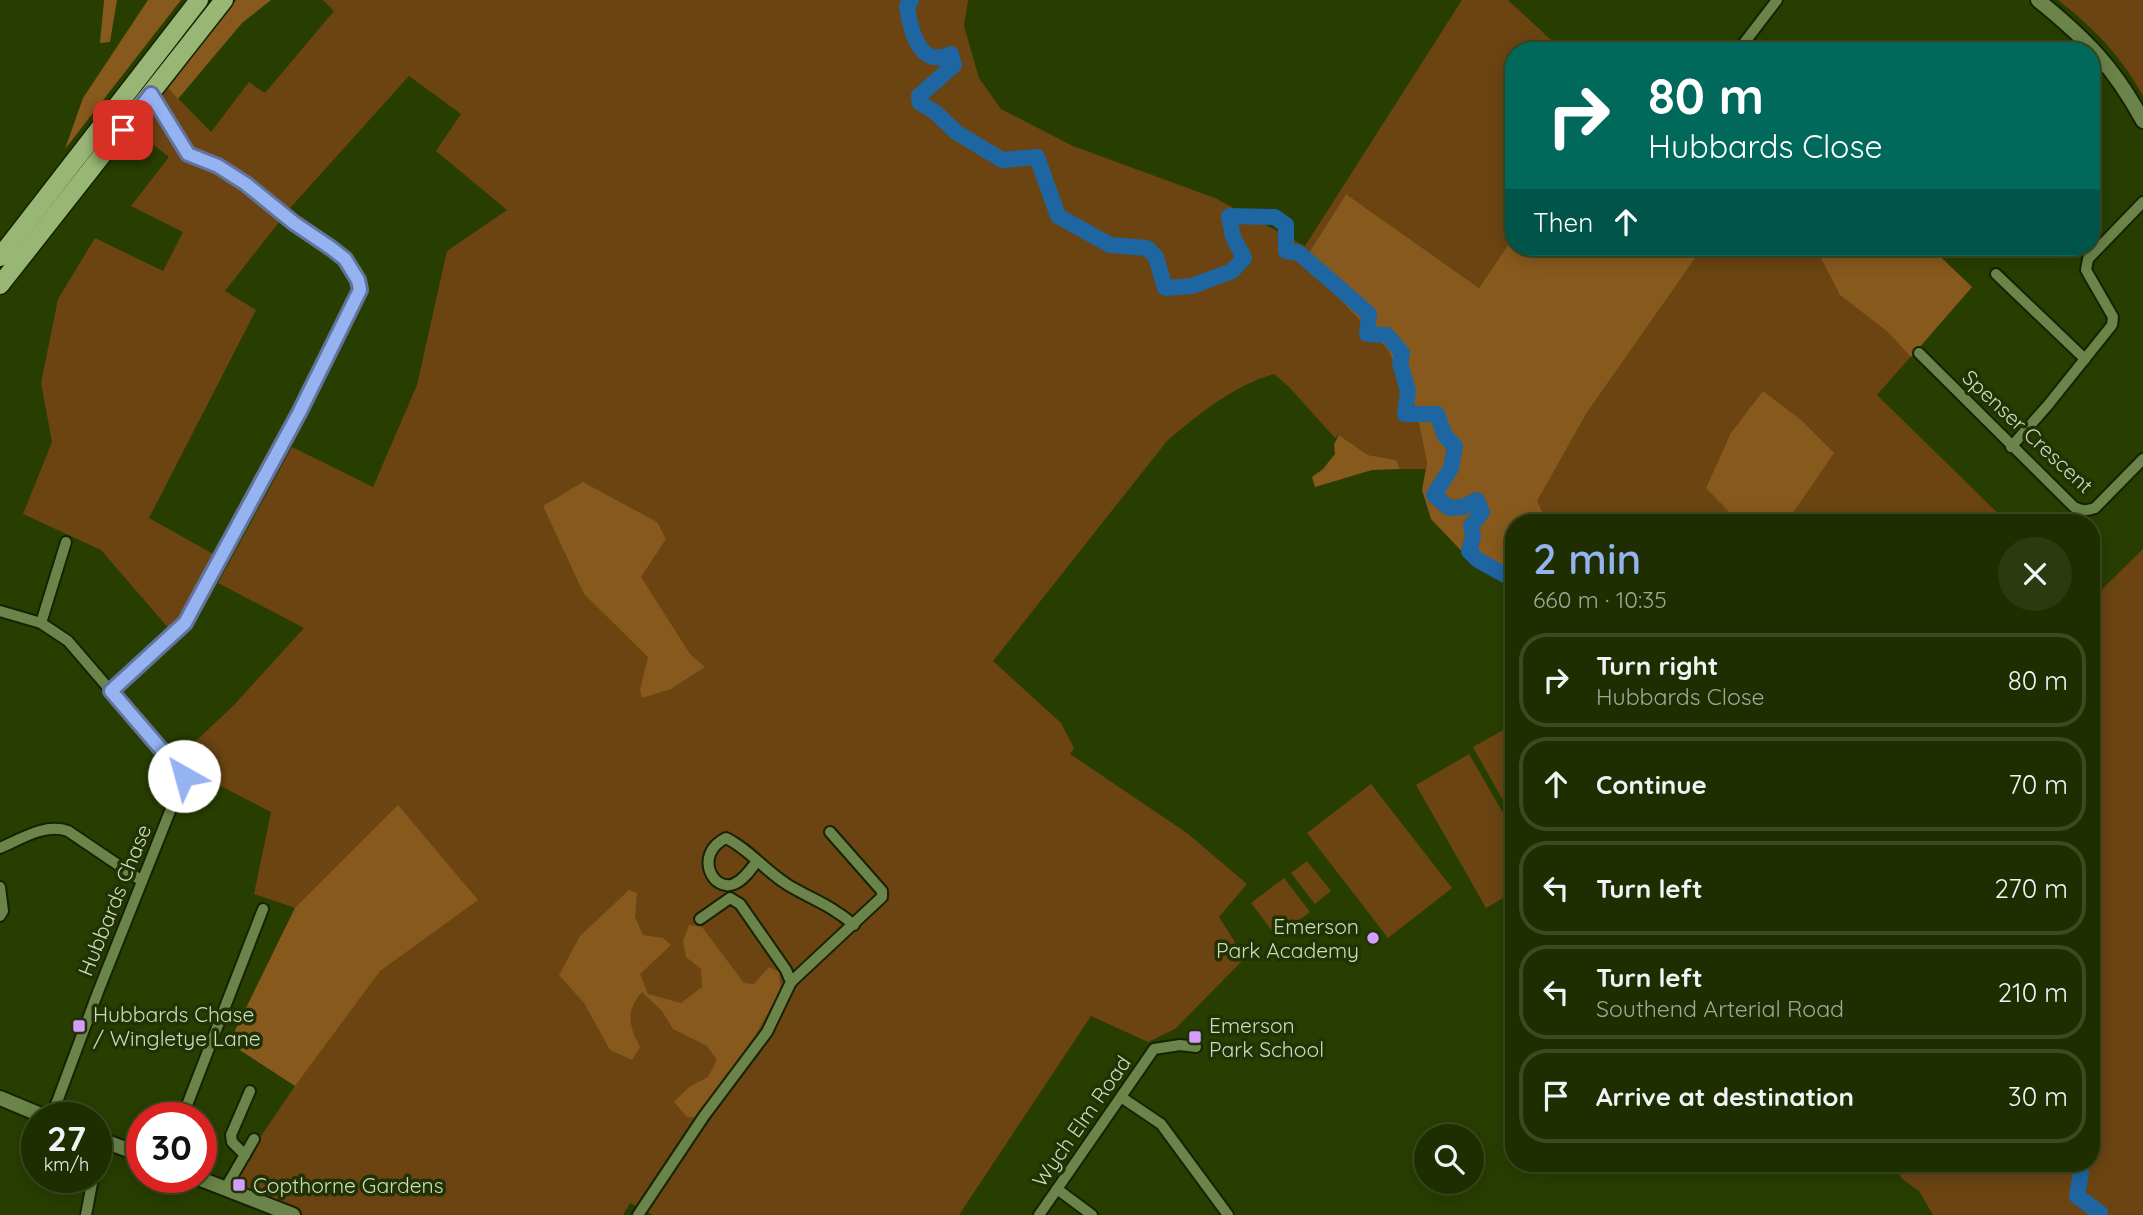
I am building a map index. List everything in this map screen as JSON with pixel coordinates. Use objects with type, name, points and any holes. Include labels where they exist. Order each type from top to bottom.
[{"type":"highway","points":[[0,257],[199,0]]},
{"type":"highway","points":[[0,285],[224,0]]},
{"type":"street","points":[[1745,42],[1777,0]]},
{"type":"street","points":[[2038,0],[2086,42]]},
{"type":"street","points":[[2100,56],[2129,95],[2143,121]]},
{"type":"street","points":[[111,691],[185,623],[299,413],[360,290],[358,280],[345,259],[294,223],[246,184],[218,166],[188,154],[151,94]]},
{"type":"street","points":[[2100,247],[2143,202]]},
{"type":"street","points":[[2011,447],[2049,405],[2112,325],[2113,317],[2086,270],[2091,256]]},
{"type":"street","points":[[1996,274],[2085,359]]},
{"type":"street","name":"Spenser Crescent","points":[[1919,353],[2011,447],[2080,510],[2095,508],[2143,459]]},
{"type":"street","points":[[41,623],[66,542]]},
{"type":"street","name":"Hubbards Chase","points":[[0,611],[41,623],[68,641],[184,776],[55,1102]]},
{"type":"street","points":[[0,848],[49,828],[59,828],[68,831],[142,881]]},
{"type":"street","points":[[638,1215],[705,1116],[767,1032],[790,982],[882,897],[882,891],[830,832]]},
{"type":"street","points":[[757,861],[747,874],[733,885],[716,880],[708,869],[708,858],[715,843],[726,838],[739,844],[788,885],[836,910],[854,925]]},
{"type":"street","points":[[0,887],[3,911],[0,916]]},
{"type":"street","points":[[701,919],[730,898],[740,904],[786,970],[790,982]]},
{"type":"street","points":[[188,1102],[263,909]]},
{"type":"street","name":"Wych Elm Road","points":[[1039,1215],[1154,1049],[1180,1045],[1196,1047]]},
{"type":"street","points":[[244,1155],[233,1142],[231,1135],[250,1091]]},
{"type":"street","points":[[1121,1097],[1160,1124],[1228,1215]]},
{"type":"street","points":[[0,1098],[21,1107]]},
{"type":"street","points":[[225,1189],[254,1139]]},
{"type":"street","points":[[217,1186],[293,1215]]},
{"type":"street","points":[[1057,1189],[1092,1215]]},
{"type":"street","points":[[86,1215],[90,1193]]},
{"type":"shaded area","points":[[104,0],[117,0],[110,42],[100,43]]},
{"type":"shaded area","points":[[148,0],[181,0],[65,149],[83,98]]},
{"type":"shaded area","points":[[236,0],[271,0],[242,23],[178,99],[168,88]]},
{"type":"shaded area","points":[[323,0],[968,0],[964,26],[979,78],[1001,109],[1073,146],[1215,198],[1305,246],[1462,0],[1508,0],[1555,42],[1505,42],[1505,249],[1479,288],[1346,194],[1305,260],[1388,350],[1415,405],[1426,469],[1400,469],[1395,460],[1368,455],[1339,435],[1335,438],[1274,374],[1259,379],[1217,402],[1167,441],[993,661],[1061,723],[1074,748],[1070,754],[1187,833],[1247,884],[1219,917],[1245,958],[1175,1029],[1148,1042],[1091,1016],[959,1215],[653,1215],[630,1203],[623,1215],[296,1215],[225,1189],[295,1086],[229,1043],[295,908],[254,894],[271,812],[188,769],[181,755],[235,704],[304,628],[218,583],[292,447],[373,487],[417,385],[447,251],[507,210],[436,151],[461,114],[409,76],[291,207],[225,291],[256,310],[149,518],[215,555],[170,630],[101,550],[23,514],[52,442],[41,383],[58,299],[95,238],[163,271],[183,232],[131,206],[169,157],[135,130],[168,88],[211,132],[249,82],[265,93],[334,11]]},
{"type":"shaded area","points":[[2058,0],[2143,0],[2143,96],[2106,44]]},
{"type":"shaded area","points":[[1346,194],[1479,288],[1505,249],[1505,256],[1697,256],[1586,414],[1537,501],[1544,514],[1505,514],[1505,575],[1472,562],[1431,519],[1422,490],[1427,463],[1415,405],[1388,350],[1304,261]]},
{"type":"shaded area","points":[[1697,256],[1939,256],[1972,287],[1877,395],[1999,514],[1544,514],[1536,501],[1586,414]]},
{"type":"shaded area","points":[[1820,256],[1939,256],[1972,287],[1911,357],[1888,332],[1840,295]]},
{"type":"shaded area","points":[[1763,391],[1801,420],[1834,453],[1792,514],[1731,514],[1706,488],[1731,433]]},
{"type":"shaded area","points":[[1339,435],[1368,455],[1396,460],[1400,469],[1372,470],[1315,487],[1312,477],[1323,469],[1335,454],[1334,444]]},
{"type":"shaded area","points":[[583,482],[657,522],[666,539],[641,577],[690,654],[705,667],[671,689],[642,698],[640,690],[648,657],[584,594],[543,506]]},
{"type":"shaded area","points":[[2143,549],[2143,1215],[1933,1215],[1919,1191],[1902,1179],[1898,1172],[2100,1172],[2100,591]]},
{"type":"shaded area","points":[[1505,729],[1505,804],[1473,747]]},
{"type":"shaded area","points":[[1469,754],[1505,816],[1505,897],[1486,908],[1416,785]]},
{"type":"shaded area","points":[[1371,784],[1452,888],[1388,938],[1307,833]]},
{"type":"shaded area","points":[[398,805],[478,900],[380,971],[295,1086],[229,1043],[295,908]]},
{"type":"shaded area","points":[[1307,861],[1331,891],[1315,904],[1291,873]]},
{"type":"shaded area","points":[[1284,878],[1310,912],[1277,937],[1251,903]]},
{"type":"shaded area","points":[[629,890],[637,893],[635,917],[643,935],[663,938],[671,945],[640,974],[648,994],[681,1003],[702,987],[701,969],[686,957],[683,941],[689,925],[702,927],[744,983],[754,984],[769,967],[779,972],[781,990],[746,1052],[696,1117],[687,1117],[674,1102],[689,1087],[708,1077],[717,1060],[707,1046],[673,1029],[662,1011],[642,992],[633,1006],[630,1019],[640,1047],[632,1060],[610,1050],[584,1003],[559,975],[580,936]]},
{"type":"waterway","points":[[911,0],[907,6],[908,15],[918,44],[931,56],[951,54],[954,65],[919,96],[920,103],[935,112],[956,132],[1002,160],[1037,157],[1058,216],[1110,245],[1147,248],[1156,257],[1165,288],[1192,286],[1232,271],[1244,258],[1233,237],[1229,216],[1275,217],[1286,225],[1286,251],[1299,253],[1369,314],[1367,334],[1387,335],[1402,353],[1400,363],[1408,391],[1405,414],[1437,414],[1445,436],[1455,446],[1451,468],[1434,495],[1449,508],[1463,507],[1477,500],[1482,512],[1471,526],[1473,536],[1469,551],[1478,560],[1505,575]]},
{"type":"waterway","points":[[2081,1172],[2077,1196],[2100,1213],[2099,1215]]},
{"type":"place","name":"Emerson Park Academy","points":[[1373,938]]},
{"type":"place","name":"Hubbards Chase / Wingletye Lane","points":[[79,1026]]},
{"type":"place","name":"Emerson Park School","points":[[1195,1037]]},
{"type":"place","name":"Copthorne Gardens","points":[[239,1185]]},
{"type":"route","points":[[123,130],[151,94],[188,154],[218,166],[246,184],[294,223],[345,259],[358,280],[360,290],[299,413],[185,623],[111,691],[184,776]]}]
